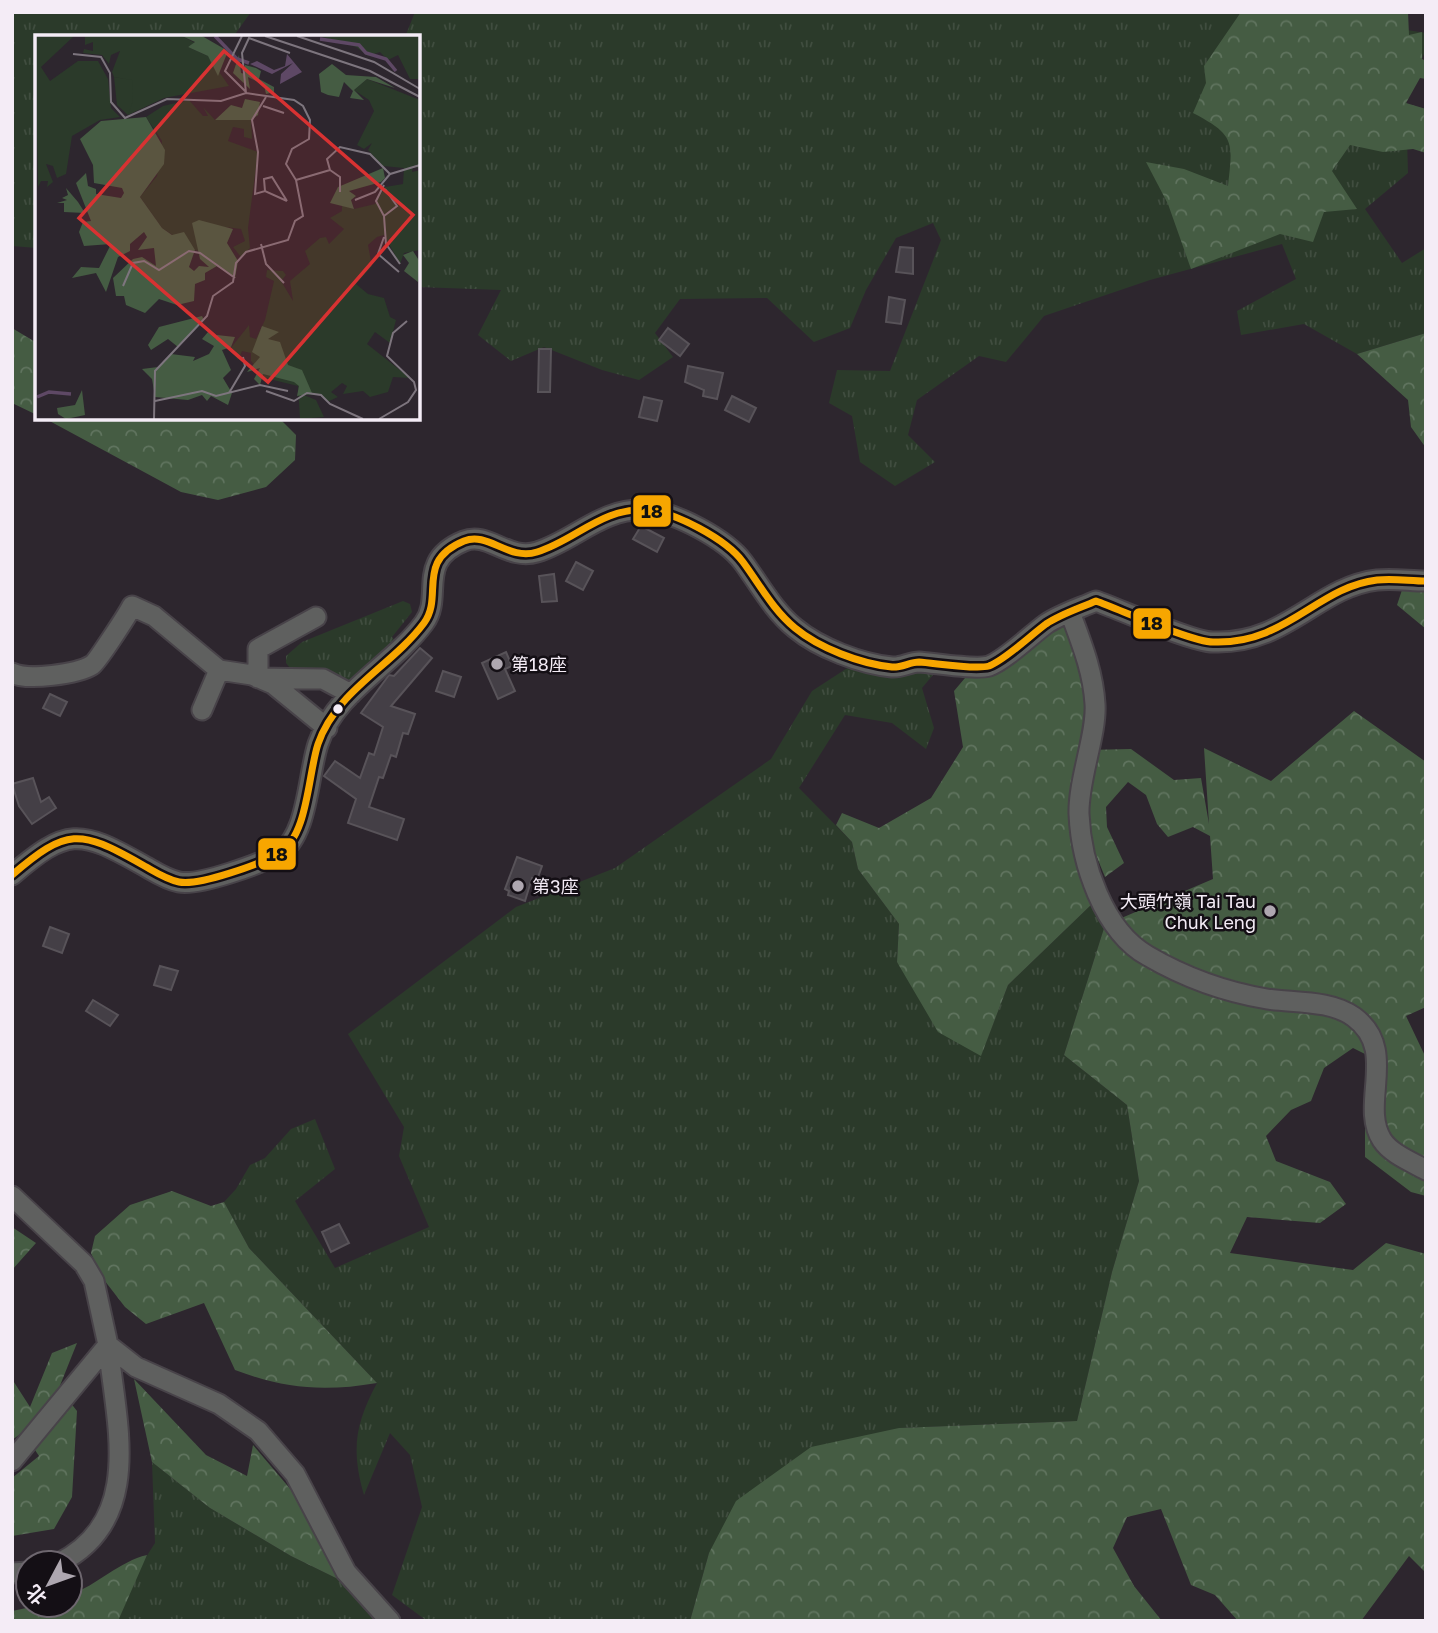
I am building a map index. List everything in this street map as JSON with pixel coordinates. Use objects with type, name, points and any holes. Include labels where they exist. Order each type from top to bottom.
[{"type":"street","points":[[12,875],[39,852],[66,838],[86,839],[107,845],[164,878],[180,882],[204,879],[276,855],[290,847],[301,820],[319,742],[327,728],[351,694],[424,623],[435,566],[459,543],[479,538],[509,552],[531,554],[548,549],[596,520],[633,510],[657,512],[705,532],[737,554],[771,603],[797,630],[840,653],[895,667],[912,662],[988,666],[1050,621],[1097,601],[1210,643],[1251,640],[1280,628],[1342,592],[1376,580],[1426,582]]},
{"type":"street","points":[[12,673],[20,677],[37,676],[72,672],[94,664],[132,606],[154,616],[219,670],[258,678],[323,679],[351,694]]},
{"type":"street","points":[[1070,612],[1089,663],[1095,706],[1079,814],[1093,888],[1117,928],[1137,950],[1175,971],[1240,994],[1318,1005],[1353,1016],[1369,1031],[1377,1060],[1376,1129],[1384,1143],[1426,1170]]},
{"type":"street","points":[[258,678],[258,649],[316,617]]},
{"type":"street","points":[[202,710],[219,670]]},
{"type":"street","points":[[258,678],[280,689],[327,728]]},
{"type":"street","points":[[12,1196],[84,1264],[94,1281],[108,1345],[118,1448],[116,1496],[99,1533],[82,1549]]},
{"type":"street","points":[[12,1461],[108,1345]]},
{"type":"street","points":[[108,1345],[136,1367],[219,1404],[258,1431],[295,1474],[346,1572],[390,1621]]},
{"type":"green space","points":[[12,12],[251,12],[234,35],[35,35],[35,248],[12,246]]},
{"type":"green space","points":[[415,12],[1408,12],[1407,30],[1426,33],[1426,48],[1406,104],[1408,173],[1365,209],[1402,263],[1426,248],[1426,333],[1357,354],[1304,324],[1241,335],[1237,311],[1296,279],[1282,244],[1150,280],[1044,316],[1006,362],[979,356],[917,400],[908,435],[935,462],[895,486],[860,462],[852,416],[829,403],[837,370],[890,371],[941,240],[933,223],[896,238],[866,290],[850,328],[814,342],[767,298],[680,299],[655,333],[673,357],[639,380],[602,370],[544,347],[511,361],[478,335],[501,290],[420,287],[420,35],[406,35]]},
{"type":"green space","points":[[1241,12],[1408,12],[1409,35],[1422,32],[1422,59],[1426,61],[1426,79],[1420,78],[1406,103],[1426,109],[1426,153],[1413,149],[1383,152],[1350,145],[1332,171],[1357,209],[1324,212],[1313,242],[1280,234],[1191,269],[1168,204],[1146,162],[1184,169],[1228,186],[1231,159],[1228,141],[1217,127],[1193,113],[1206,83],[1204,66]]},
{"type":"green space","points":[[12,328],[35,342],[35,414],[12,403]]},
{"type":"green space","points":[[1426,333],[1426,448],[1411,427],[1408,400],[1357,354]]},
{"type":"green space","points":[[48,420],[281,420],[296,435],[295,460],[266,487],[218,500],[181,492]]},
{"type":"green space","points":[[1405,581],[1426,582],[1426,629],[1397,605]]},
{"type":"green space","points":[[403,601],[410,604],[412,612],[392,637],[395,641],[352,681],[290,668],[286,663],[286,656],[302,642]]},
{"type":"green space","points":[[1070,612],[1089,670],[1087,750],[1131,749],[1174,780],[1201,778],[1209,824],[1204,748],[1271,781],[1354,711],[1426,762],[1426,1007],[1406,1016],[1426,1058],[1426,1196],[1411,1192],[1365,1157],[1365,1106],[1377,1060],[1353,1048],[1324,1068],[1311,1101],[1291,1110],[1266,1136],[1276,1161],[1330,1182],[1346,1204],[1320,1223],[1247,1217],[1230,1253],[1353,1270],[1386,1243],[1426,1254],[1426,1573],[1409,1556],[1361,1621],[1238,1621],[1215,1595],[1191,1585],[1161,1509],[1127,1517],[1113,1548],[1134,1586],[1162,1621],[690,1621],[709,1553],[736,1501],[811,1447],[899,1428],[1077,1421],[1112,1272],[1139,1181],[1127,1105],[1064,1055],[1105,925],[1213,879],[1210,836],[1193,827],[1168,837],[1157,824],[1146,795],[1128,782],[1106,807],[1107,827],[1124,863],[1105,877],[1096,855],[1087,851],[1092,904],[1008,985],[981,1056],[938,1032],[897,962],[899,924],[858,869],[852,842],[836,825],[842,813],[879,828],[931,798],[963,747],[954,691],[976,665]]},
{"type":"green space","points":[[855,663],[938,669],[922,688],[934,728],[926,749],[892,723],[845,715],[799,788],[852,842],[858,869],[899,924],[897,962],[981,1055],[1008,985],[1092,904],[1105,925],[1064,1055],[1127,1105],[1139,1181],[1112,1272],[1077,1421],[899,1428],[709,1553],[690,1621],[427,1621],[392,1595],[422,1507],[410,1455],[390,1433],[364,1495],[360,1479],[357,1438],[364,1411],[377,1383],[249,1248],[224,1202],[236,1189],[250,1165],[265,1158],[291,1129],[315,1119],[335,1169],[295,1201],[335,1268],[429,1227],[399,1156],[404,1127],[348,1034],[516,907],[615,868],[771,759],[812,691]]},
{"type":"green space","points":[[172,1191],[211,1206],[224,1202],[249,1248],[377,1383],[322,1388],[288,1385],[253,1376],[235,1370],[204,1303],[146,1324],[125,1307],[101,1276],[91,1253],[95,1236],[130,1205]]},
{"type":"green space","points":[[12,1227],[36,1243],[12,1270]]},
{"type":"green space","points":[[77,1343],[59,1388],[77,1411],[72,1497],[54,1529],[12,1536],[12,1478],[39,1456],[23,1432],[12,1440],[12,1379],[30,1407],[52,1353]]},
{"type":"green space","points":[[134,1379],[206,1455],[247,1476],[253,1445],[298,1498],[340,1580],[291,1556],[210,1508],[152,1462]]},
{"type":"green space","points":[[152,1462],[210,1508],[291,1556],[340,1580],[378,1621],[112,1621],[115,1606],[155,1543]]},
{"type":"green space","points":[[147,1555],[118,1621],[12,1621],[14,1611],[14,1619],[84,1619],[84,1588]]},
{"type":"building","points":[[900,247],[913,248],[913,274],[896,272]]},
{"type":"building","points":[[889,297],[905,300],[901,324],[886,322]]},
{"type":"building","points":[[668,328],[689,344],[680,356],[659,340]]},
{"type":"building","points":[[539,349],[551,349],[550,392],[538,392]]},
{"type":"building","points":[[688,366],[723,373],[717,399],[703,396],[704,390],[685,382]]},
{"type":"building","points":[[732,396],[756,408],[749,422],[725,410]]},
{"type":"building","points":[[644,397],[662,401],[657,421],[639,417]]},
{"type":"building","points":[[641,526],[664,538],[657,552],[633,539]]},
{"type":"building","points":[[576,562],[593,571],[583,590],[566,581]]},
{"type":"building","points":[[554,574],[557,601],[542,602],[539,576]]},
{"type":"building","points":[[420,648],[432,658],[391,706],[415,714],[408,734],[403,733],[396,757],[391,755],[383,778],[379,777],[369,807],[404,819],[397,840],[348,823],[356,799],[324,776],[335,761],[360,778],[369,753],[374,755],[383,727],[361,713],[389,675],[394,676]]},
{"type":"building","points":[[506,652],[512,666],[505,669],[515,691],[498,699],[482,663]]},
{"type":"building","points":[[443,671],[461,677],[454,697],[436,691]]},
{"type":"building","points":[[50,694],[67,702],[60,716],[43,708]]},
{"type":"building","points":[[33,778],[41,802],[49,797],[56,808],[32,824],[19,806],[12,784]]},
{"type":"building","points":[[517,857],[542,866],[537,880],[532,878],[525,901],[508,895],[509,891],[505,889]]},
{"type":"building","points":[[50,927],[69,934],[62,953],[43,946]]},
{"type":"building","points":[[160,966],[178,971],[171,990],[154,985]]},
{"type":"building","points":[[93,1000],[118,1015],[110,1026],[86,1011]]},
{"type":"building","points":[[339,1224],[349,1243],[331,1252],[322,1232]]},
{"type":"transit line","name":"18","points":[[12,875],[47,849],[74,839],[102,844],[164,877],[179,882],[201,881],[230,873],[279,853],[289,845],[296,833],[306,804],[318,744],[326,725],[351,694],[424,623],[432,602],[433,579],[440,558],[449,549],[473,539],[527,554],[551,547],[616,514],[631,510],[658,512],[685,521],[725,544],[743,562],[780,613],[805,635],[841,654],[892,667],[919,662],[965,667],[989,666],[1052,620],[1096,601],[1189,637],[1213,642],[1261,635],[1336,593],[1356,585],[1383,579],[1426,581]]},
{"type":"place","name":"第18座","points":[[497,664]]},
{"type":"place","name":"第3座","points":[[518,886]]},
{"type":"place","name":"大頭竹嶺 Tai Tau Chuk Leng","points":[[1270,911]]}]
